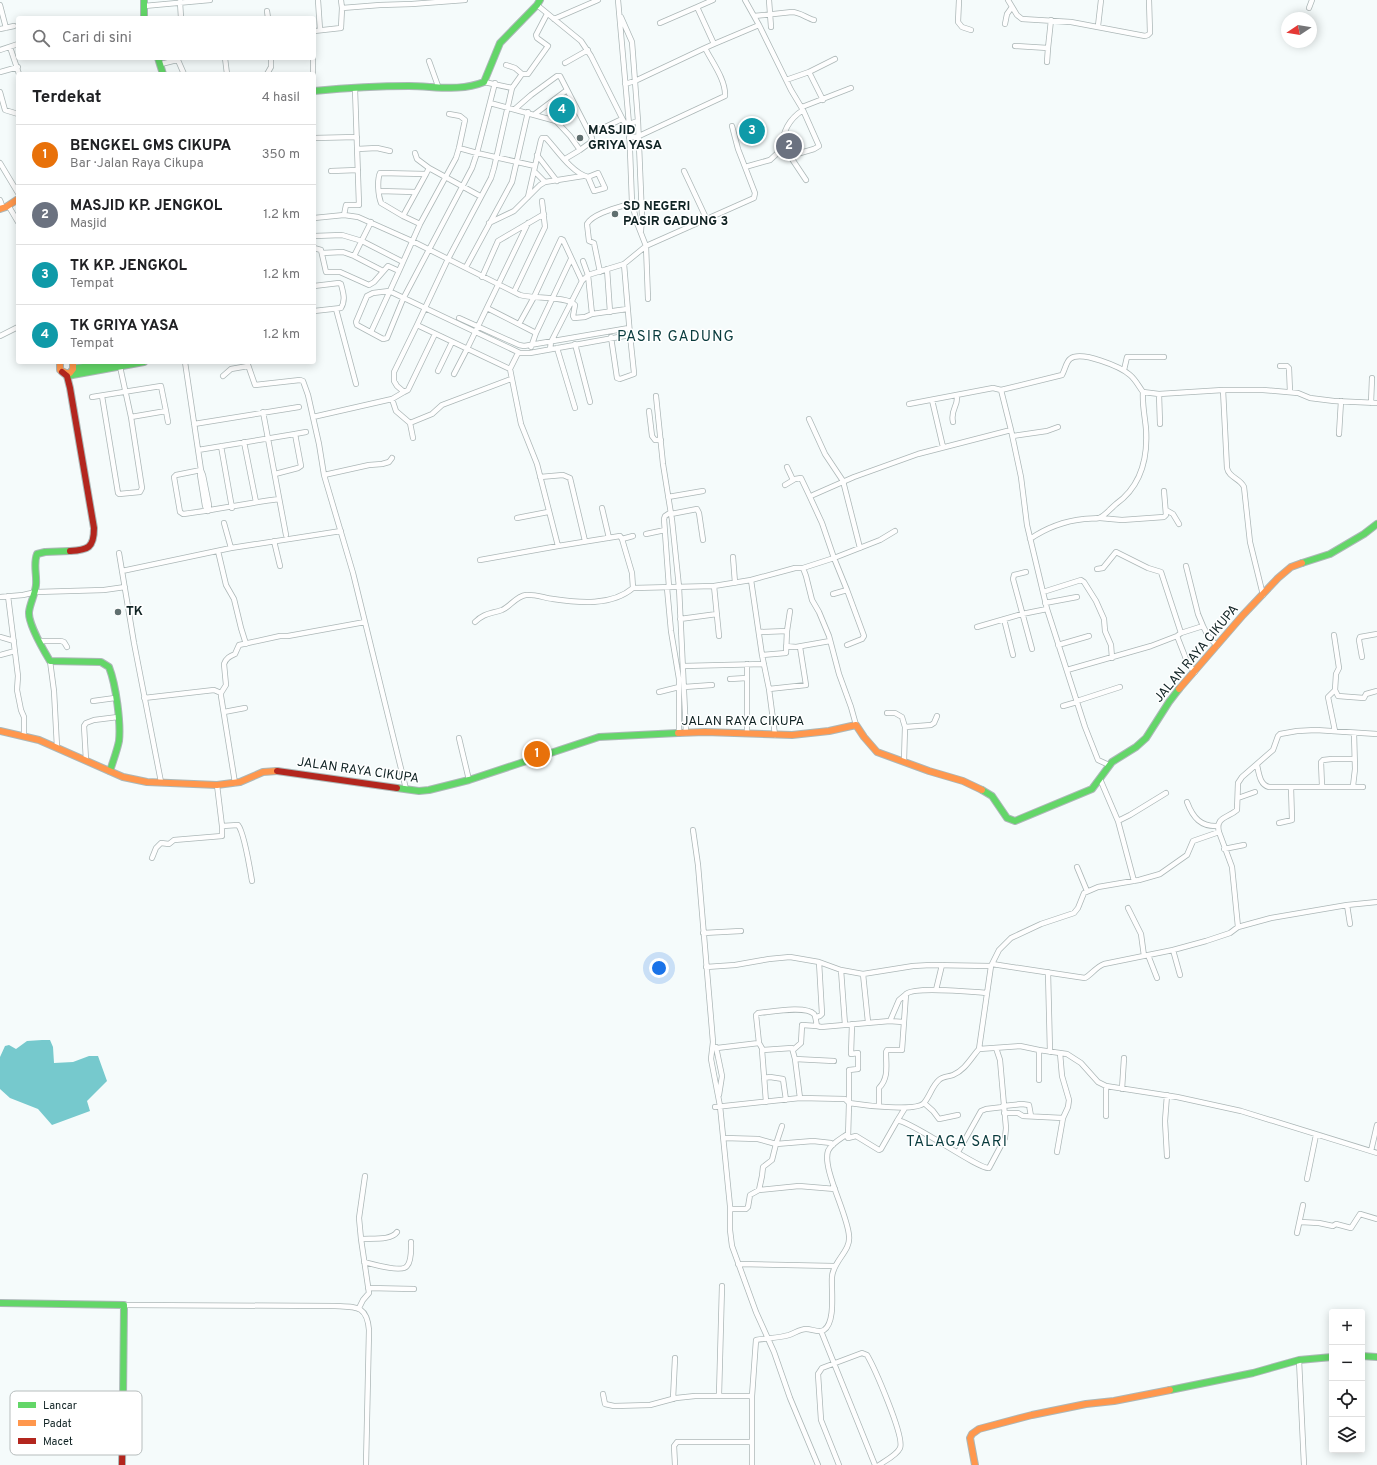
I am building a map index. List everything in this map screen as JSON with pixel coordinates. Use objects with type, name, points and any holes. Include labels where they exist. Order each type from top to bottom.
[{"type":"main road","points":[[316,90],[416,86],[476,86],[484,82],[500,43],[539,2]]},
{"type":"main road","points":[[144,3],[144,16]]},
{"type":"main road","points":[[159,60],[163,72]]},
{"type":"main road","points":[[4,208],[16,199]]},
{"type":"main road","points":[[60,364],[59,368],[62,372],[69,374],[115,364]]},
{"type":"main road","points":[[73,364],[74,367],[69,374],[94,528],[94,541],[90,547],[84,550],[45,552],[37,554],[35,562],[36,592],[29,610],[29,616],[42,648],[50,661],[106,663],[109,667],[112,676],[118,718],[119,739],[110,771]]},
{"type":"main road","name":"JALAN RAYA CIKUPA","points":[[0,731],[24,735],[39,740],[131,780],[217,785],[235,783],[263,772],[281,772],[420,791],[430,790],[469,780],[599,737],[682,733],[747,733],[774,735],[813,734],[856,725],[877,752],[929,771],[963,781],[988,792],[995,799],[1004,815],[1012,821],[1023,819],[1092,789],[1109,765],[1118,757],[1136,747],[1146,738],[1169,702],[1243,615],[1278,578],[1291,567],[1330,554],[1364,534],[1377,524]]},
{"type":"main road","points":[[0,1303],[124,1305],[123,1391]]},
{"type":"main road","points":[[1365,1356],[1377,1357]]},
{"type":"main road","points":[[974,1465],[970,1438],[972,1434],[979,1429],[1086,1404],[1114,1401],[1253,1373],[1299,1360],[1329,1357]]},
{"type":"main road","points":[[122,1455],[122,1465]]},
{"type":"street","points":[[144,3],[210,0]]},
{"type":"street","points":[[318,0],[320,30]]},
{"type":"street","points":[[316,30],[341,28],[341,0]]},
{"type":"street","points":[[342,8],[380,2],[465,0]]},
{"type":"street","points":[[554,19],[598,0]]},
{"type":"street","points":[[618,0],[629,124],[632,202],[637,223],[646,246],[648,299]]},
{"type":"street","points":[[660,23],[713,0]]},
{"type":"street","points":[[745,0],[786,80],[803,109],[819,146],[814,149],[790,156]]},
{"type":"street","points":[[770,0],[771,27]]},
{"type":"street","points":[[959,0],[958,22],[962,27],[971,30]]},
{"type":"street","points":[[1008,0],[1020,19],[1051,20],[1098,26],[1148,35],[1150,32],[1149,0]]},
{"type":"street","points":[[1098,26],[1101,0]]},
{"type":"street","points":[[1309,8],[1312,0]]},
{"type":"street","points":[[180,2],[181,16]]},
{"type":"street","points":[[539,2],[546,14],[578,38],[588,50],[622,119],[629,124]]},
{"type":"street","points":[[0,5],[6,28]]},
{"type":"street","points":[[697,7],[714,44]]},
{"type":"street","points":[[1005,24],[1007,14],[1012,7]]},
{"type":"street","points":[[267,10],[268,16]]},
{"type":"street","points":[[754,16],[796,12],[814,20]]},
{"type":"street","points":[[506,65],[515,68],[522,74],[528,74],[548,46],[537,38],[536,35],[546,14]]},
{"type":"street","points":[[620,15],[632,42],[639,136],[642,217],[641,232]]},
{"type":"street","points":[[1047,62],[1051,20]]},
{"type":"street","points":[[625,84],[635,81],[705,48],[759,25]]},
{"type":"street","points":[[0,29],[14,26]]},
{"type":"street","points":[[0,50],[16,45]]},
{"type":"street","points":[[1014,46],[1048,48]]},
{"type":"street","points":[[10,47],[19,72]]},
{"type":"street","points":[[629,138],[639,136],[725,96],[725,89],[721,79],[705,48]]},
{"type":"street","points":[[565,63],[588,50]]},
{"type":"street","points":[[786,80],[809,72],[835,59]]},
{"type":"street","points":[[161,64],[174,60]]},
{"type":"street","points":[[177,60],[183,72]]},
{"type":"street","points":[[225,60],[227,72]]},
{"type":"street","points":[[268,72],[271,60]]},
{"type":"street","points":[[312,60],[313,72]]},
{"type":"street","points":[[429,61],[438,86]]},
{"type":"street","points":[[0,72],[18,67]]},
{"type":"street","points":[[809,72],[823,100]]},
{"type":"street","points":[[404,392],[394,381],[394,372],[448,259],[480,196],[491,178],[512,88],[522,74]]},
{"type":"street","points":[[515,109],[531,95],[560,76],[592,139],[592,141],[580,150],[565,159]]},
{"type":"street","points":[[484,82],[495,83],[512,88]]},
{"type":"street","points":[[495,83],[472,168],[403,299],[387,338],[383,339],[357,325],[356,322],[367,296],[373,293],[389,291],[403,299],[425,308],[518,353],[530,353],[550,348],[630,335]]},
{"type":"street","points":[[745,167],[770,160],[782,149],[783,136],[790,121],[803,109],[851,88]]},
{"type":"street","points":[[344,215],[346,205],[360,205],[355,89]]},
{"type":"street","points":[[535,114],[567,90]]},
{"type":"street","points":[[0,92],[5,110],[16,113]]},
{"type":"street","points":[[490,103],[528,112],[556,121],[570,136],[580,150]]},
{"type":"street","points":[[556,121],[575,107]]},
{"type":"street","points":[[466,267],[512,182],[528,112]]},
{"type":"street","points":[[371,332],[420,224],[453,164],[459,148],[465,120],[463,117],[449,114]]},
{"type":"street","points":[[601,129],[622,119]]},
{"type":"street","points":[[629,124],[638,121]]},
{"type":"street","points":[[550,348],[551,342],[582,281],[588,275],[624,264],[646,246],[707,220],[755,196],[738,149],[732,126]]},
{"type":"street","points":[[316,138],[357,137]]},
{"type":"street","points":[[489,224],[514,211],[528,197],[540,185],[545,182],[585,176],[598,172],[605,188],[594,192],[585,176],[565,159],[545,137],[541,140],[528,197]]},
{"type":"street","points":[[357,148],[377,148],[390,151]]},
{"type":"street","points":[[459,148],[517,162],[535,168],[545,182]]},
{"type":"street","points":[[782,149],[790,156],[806,180]]},
{"type":"street","points":[[415,152],[417,159],[429,168],[480,196]]},
{"type":"street","points":[[537,156],[557,181]]},
{"type":"street","points":[[0,163],[16,190]]},
{"type":"street","points":[[404,216],[429,168]]},
{"type":"street","points":[[332,170],[358,170]]},
{"type":"street","points":[[684,171],[707,220]]},
{"type":"street","points":[[420,224],[381,203],[379,180],[380,173],[426,174]]},
{"type":"street","points":[[379,191],[416,192]]},
{"type":"street","points":[[0,200],[4,208],[16,220]]},
{"type":"street","points":[[514,292],[546,225],[542,201]]},
{"type":"street","points":[[600,272],[594,243],[589,241],[587,227],[588,223],[595,216],[632,202]]},
{"type":"street","points":[[482,277],[498,241],[544,214]]},
{"type":"street","points":[[316,218],[344,215],[358,217],[371,222],[466,267],[482,277],[514,292],[525,296],[552,298],[572,302],[575,305],[574,318],[627,309]]},
{"type":"street","points":[[354,256],[371,222]]},
{"type":"street","points":[[454,374],[528,224]]},
{"type":"street","points":[[316,236],[342,235],[362,241],[403,262]]},
{"type":"street","points":[[519,324],[534,297],[561,239],[563,240],[582,281]]},
{"type":"street","points":[[316,248],[320,249],[322,253],[327,272],[340,272],[369,285],[374,282],[389,266],[398,271]]},
{"type":"street","points":[[322,253],[343,252],[383,271]]},
{"type":"street","points":[[530,353],[536,333],[571,259]]},
{"type":"street","points":[[583,261],[588,275],[592,314]]},
{"type":"street","points":[[611,338],[617,378],[620,379],[634,374],[624,264]]},
{"type":"street","points":[[607,269],[610,312]]},
{"type":"street","points":[[316,286],[338,282],[341,284],[344,303],[341,308],[316,311]]},
{"type":"street","points":[[487,308],[536,333]]},
{"type":"street","points":[[336,309],[356,384]]},
{"type":"street","points":[[459,318],[524,346],[629,328]]},
{"type":"street","points":[[417,325],[510,368]]},
{"type":"street","points":[[0,336],[16,328]]},
{"type":"street","points":[[313,417],[392,399],[408,390],[435,334]]},
{"type":"street","points":[[438,371],[452,342]]},
{"type":"street","points":[[575,344],[590,402]]},
{"type":"street","points":[[557,348],[575,408]]},
{"type":"street","points":[[518,353],[510,368],[511,379],[521,424],[540,477],[558,546]]},
{"type":"street","points":[[909,404],[993,388],[1001,390],[1062,375],[1068,360],[1073,357],[1080,356],[1107,362],[1124,370],[1132,376],[1143,392],[1146,446],[1145,459],[1136,483],[1126,495],[1100,518]]},
{"type":"street","points":[[1124,370],[1127,357],[1164,357]]},
{"type":"street","points":[[102,396],[118,492],[120,495],[140,492],[142,490],[131,417],[120,364]]},
{"type":"street","points":[[185,364],[201,470],[200,475],[205,506],[208,511]]},
{"type":"street","points":[[223,376],[231,369],[247,364],[255,385],[266,385],[296,380],[302,381],[308,395],[324,475],[341,531],[365,622],[406,789]]},
{"type":"street","points":[[1280,366],[1289,367],[1290,392]]},
{"type":"street","points":[[1371,403],[1372,378]]},
{"type":"street","points":[[410,423],[432,414],[442,405],[511,379]]},
{"type":"street","points":[[92,397],[126,393],[161,386],[168,422]]},
{"type":"street","points":[[1001,390],[1013,436],[1021,477],[1030,539],[1045,603],[1077,702],[1098,760],[1109,765]]},
{"type":"street","points":[[1143,392],[1159,394],[1223,390],[1290,392],[1315,399],[1377,403]]},
{"type":"street","points":[[1223,390],[1227,468],[1228,473],[1244,486],[1250,542],[1263,595]]},
{"type":"street","points":[[1159,394],[1160,424]]},
{"type":"street","points":[[656,396],[679,587],[682,666],[682,733]]},
{"type":"street","points":[[953,422],[952,413],[957,403],[957,396]]},
{"type":"street","points":[[392,399],[396,411],[410,423],[413,438]]},
{"type":"street","points":[[932,400],[943,447]]},
{"type":"street","points":[[1339,434],[1340,401]]},
{"type":"street","points":[[194,424],[299,407]]},
{"type":"street","points":[[131,417],[166,411]]},
{"type":"street","points":[[649,411],[652,436],[655,440],[661,440]]},
{"type":"street","points":[[263,412],[286,535]]},
{"type":"street","points":[[809,419],[825,454],[843,481],[860,548]]},
{"type":"street","points":[[1013,436],[1058,428]]},
{"type":"street","points":[[810,497],[843,481],[918,454],[1011,430]]},
{"type":"street","points":[[198,450],[306,432]]},
{"type":"street","points":[[275,474],[301,466],[295,434]]},
{"type":"street","points":[[244,442],[256,502]]},
{"type":"street","points":[[221,446],[232,508]]},
{"type":"street","points":[[324,475],[369,465],[382,464],[389,462],[392,458]]},
{"type":"street","points":[[786,467],[793,480]]},
{"type":"street","points":[[201,470],[176,475],[174,479],[181,514],[232,508],[256,502],[279,499]]},
{"type":"street","points":[[540,477],[563,475],[570,478],[585,541]]},
{"type":"street","points":[[785,485],[793,480],[801,478],[822,523],[864,636],[862,639],[847,645]]},
{"type":"street","points":[[668,497],[703,491]]},
{"type":"street","points":[[1030,539],[1048,529],[1084,518],[1122,520],[1164,517],[1166,515],[1164,491]]},
{"type":"street","points":[[602,508],[610,538]]},
{"type":"street","points":[[681,687],[668,588],[664,517],[671,513],[697,509],[699,513],[703,540]]},
{"type":"street","points":[[1166,510],[1174,514],[1179,524]]},
{"type":"street","points":[[517,518],[548,512]]},
{"type":"street","points":[[224,522],[231,548]]},
{"type":"street","points":[[646,534],[665,530]]},
{"type":"street","points":[[122,571],[231,548],[341,531]]},
{"type":"street","points":[[475,622],[483,615],[504,609],[526,595],[557,600],[603,601],[621,597],[633,588],[714,586],[751,580],[796,568],[803,568],[834,558],[880,540],[895,531]]},
{"type":"street","points":[[480,560],[620,536],[632,573],[633,588]]},
{"type":"street","points":[[622,539],[633,536]]},
{"type":"street","points":[[274,541],[280,566]]},
{"type":"street","points":[[218,551],[226,585],[234,599],[240,628],[246,644]]},
{"type":"street","points":[[1097,569],[1103,568],[1116,552],[1148,568],[1160,572],[1187,661],[1195,672]]},
{"type":"street","points":[[119,553],[144,698],[161,782]]},
{"type":"street","points":[[732,557],[735,583]]},
{"type":"street","points":[[1186,566],[1198,614],[1208,636],[1217,646]]},
{"type":"street","points":[[803,568],[812,600],[820,612],[830,641],[856,725]]},
{"type":"street","points":[[1026,572],[1014,575],[1013,579],[1032,649]]},
{"type":"street","points":[[751,580],[762,655],[769,689],[774,735]]},
{"type":"street","points":[[1043,592],[1081,580],[1084,582],[1096,601],[1104,619],[1105,631],[1111,645],[1112,658]]},
{"type":"street","points":[[714,586],[719,636]]},
{"type":"street","points":[[0,597],[36,592],[104,590],[125,587]]},
{"type":"street","points":[[833,594],[847,590]]},
{"type":"street","points":[[8,596],[18,676],[16,690],[24,717],[24,735]]},
{"type":"street","points":[[1045,603],[1077,597]]},
{"type":"street","points":[[977,627],[1022,614],[1047,609]]},
{"type":"street","points":[[762,655],[784,655],[786,653],[790,611]]},
{"type":"street","points":[[680,619],[717,614]]},
{"type":"street","points":[[1004,619],[1013,655]]},
{"type":"street","points":[[235,783],[221,693],[226,685],[224,664],[228,657],[235,654],[239,645],[280,636],[288,636],[365,622]]},
{"type":"street","points":[[1067,670],[1151,646],[1203,626]]},
{"type":"street","points":[[759,632],[787,631]]},
{"type":"street","points":[[1362,657],[1359,640],[1360,637],[1377,634]]},
{"type":"street","points":[[1334,635],[1339,668],[1336,674],[1335,690],[1338,696],[1364,698],[1366,694],[1377,691]]},
{"type":"street","points":[[1058,645],[1089,636]]},
{"type":"street","points":[[0,637],[14,641]]},
{"type":"street","points":[[40,641],[61,641],[64,642],[67,647]]},
{"type":"street","points":[[786,646],[800,647],[830,641]]},
{"type":"street","points":[[769,689],[806,685],[800,647]]},
{"type":"street","points":[[0,655],[15,651]]},
{"type":"street","points":[[50,661],[54,690],[57,747]]},
{"type":"street","points":[[747,664],[747,733]]},
{"type":"street","points":[[682,666],[764,664]]},
{"type":"street","points":[[730,679],[747,678]]},
{"type":"street","points":[[659,692],[681,687],[712,685]]},
{"type":"street","points":[[1063,706],[1120,687]]},
{"type":"street","points":[[144,698],[214,690],[221,693]]},
{"type":"street","points":[[1335,690],[1328,697],[1335,731]]},
{"type":"street","points":[[93,701],[115,698]]},
{"type":"street","points":[[224,712],[245,708]]},
{"type":"street","points":[[887,713],[900,715],[902,717],[905,728],[904,762]]},
{"type":"street","points":[[905,728],[931,725],[934,723],[937,716]]},
{"type":"street","points":[[86,760],[84,724],[94,720],[118,718]]},
{"type":"street","points":[[1238,927],[1232,867],[1224,848],[1218,826],[1220,821],[1236,810],[1238,783],[1242,777],[1257,766],[1273,750],[1280,734],[1297,730],[1377,734]]},
{"type":"street","points":[[1354,732],[1354,786]]},
{"type":"street","points":[[459,738],[469,780]]},
{"type":"street","points":[[1322,786],[1322,760],[1354,759]]},
{"type":"street","points":[[1257,766],[1261,782],[1265,786],[1363,786]]},
{"type":"street","points":[[1100,779],[1114,810],[1134,881]]},
{"type":"street","points":[[152,858],[158,844],[169,844],[174,840],[222,836],[217,785]]},
{"type":"street","points":[[1279,823],[1293,820],[1291,787]]},
{"type":"street","points":[[1238,798],[1255,792]]},
{"type":"street","points":[[1117,819],[1136,811],[1166,793]]},
{"type":"street","points":[[1187,802],[1190,811],[1196,818],[1204,824],[1218,826]]},
{"type":"street","points":[[222,826],[238,825],[240,827],[252,881]]},
{"type":"street","points":[[693,830],[698,865],[713,1042],[711,1059],[715,1085],[719,1095]]},
{"type":"street","points":[[715,1106],[800,1098],[845,1099],[849,1103],[905,1108],[919,1106],[924,1103],[938,1081],[959,1072],[979,1049],[992,965],[999,950],[1007,941],[1028,930],[1074,913],[1078,908],[1082,897],[1087,891],[1098,887],[1155,877],[1165,872],[1188,855],[1193,841],[1219,832]]},
{"type":"street","points":[[1224,848],[1244,845]]},
{"type":"street","points":[[1077,867],[1087,891]]},
{"type":"street","points":[[706,967],[735,965],[790,957],[819,962],[841,970],[863,974],[912,966],[992,965],[1048,972],[1076,978],[1085,978],[1098,966],[1173,950],[1226,935],[1238,927],[1271,918],[1347,905],[1377,902]]},
{"type":"street","points":[[1347,905],[1350,924]]},
{"type":"street","points":[[1128,908],[1141,934],[1146,955],[1158,978]]},
{"type":"street","points":[[703,933],[741,931]]},
{"type":"street","points":[[1173,950],[1180,975]]},
{"type":"street","points":[[816,1017],[822,1014],[819,962]]},
{"type":"street","points":[[936,990],[942,965]]},
{"type":"street","points":[[841,970],[845,1025]]},
{"type":"street","points":[[1048,972],[1050,1052]]},
{"type":"street","points":[[863,974],[868,1022]]},
{"type":"street","points":[[889,1022],[899,1000],[908,992],[918,990],[936,990],[987,993]]},
{"type":"street","points":[[879,1106],[879,1088],[887,1072],[886,1052],[887,1050],[891,1049],[902,1050],[906,994]]},
{"type":"street","points":[[766,1102],[762,1050],[759,1043],[756,1015],[758,1012],[803,1010],[813,1012],[816,1017],[817,1026]]},
{"type":"street","points":[[793,1050],[801,1043],[802,1025],[824,1027],[868,1022],[903,1022]]},
{"type":"street","points":[[848,1138],[849,1070],[858,1070],[859,1067],[858,1053],[851,1054],[852,1024]]},
{"type":"street","points":[[713,1042],[717,1048],[722,1076],[719,1095],[730,1209],[730,1238],[756,1312],[818,1465]]},
{"type":"street","points":[[717,1048],[759,1043]]},
{"type":"street","points":[[979,1049],[1020,1046],[1060,1053],[1073,1057],[1081,1063],[1098,1082],[1106,1086],[1167,1095],[1241,1112],[1377,1153]]},
{"type":"street","points":[[762,1050],[790,1047],[793,1050],[800,1098]]},
{"type":"street","points":[[897,1121],[903,1122],[958,1152],[983,1168],[989,1168],[1005,1138],[1006,1128],[1000,1060],[996,1048]]},
{"type":"street","points":[[1039,1050],[1039,1080]]},
{"type":"street","points":[[1057,1152],[1063,1118],[1068,1107],[1068,1100],[1062,1076],[1060,1053]]},
{"type":"street","points":[[1122,1089],[1124,1058]]},
{"type":"street","points":[[795,1060],[834,1062]]},
{"type":"street","points":[[764,1078],[774,1077],[783,1079],[786,1100]]},
{"type":"street","points":[[1106,1086],[1106,1116]]},
{"type":"street","points":[[1167,1095],[1165,1121],[1167,1156]]},
{"type":"street","points":[[924,1103],[939,1119],[958,1115]]},
{"type":"street","points":[[958,1152],[981,1111],[1003,1106],[1022,1104],[1029,1105],[1031,1116]]},
{"type":"street","points":[[752,1465],[752,1396],[756,1340],[789,1335],[801,1330],[808,1329],[820,1331],[825,1329],[830,1321],[834,1266],[848,1246],[850,1239],[848,1228],[835,1189],[828,1161],[828,1152],[833,1145],[846,1135],[848,1138],[856,1136],[879,1150],[882,1148],[905,1108]]},
{"type":"street","points":[[1004,1113],[1018,1113],[1023,1116],[1063,1118]]},
{"type":"street","points":[[1371,1151],[1377,1125]]},
{"type":"street","points":[[759,1190],[763,1167],[772,1160],[782,1126]]},
{"type":"street","points":[[1307,1179],[1316,1135]]},
{"type":"street","points":[[724,1138],[763,1139],[776,1144],[813,1141],[831,1143],[833,1145]]},
{"type":"street","points":[[360,1308],[363,1300],[368,1295],[360,1218],[365,1176]]},
{"type":"street","points":[[730,1209],[746,1209],[748,1207],[750,1195],[759,1190],[799,1186],[835,1189]]},
{"type":"street","points":[[1296,1233],[1300,1222],[1303,1204]]},
{"type":"street","points":[[1300,1222],[1320,1223],[1333,1226],[1336,1224],[1351,1228],[1360,1214],[1377,1219]]},
{"type":"street","points":[[361,1239],[390,1238],[397,1232]]},
{"type":"street","points":[[364,1262],[391,1268],[405,1268],[408,1266],[412,1242]]},
{"type":"street","points":[[738,1264],[834,1266]]},
{"type":"street","points":[[719,1395],[722,1286]]},
{"type":"street","points":[[368,1288],[414,1288]]},
{"type":"street","points":[[124,1305],[313,1306],[360,1308],[364,1312],[367,1319],[369,1330],[366,1465]]},
{"type":"street","points":[[820,1331],[875,1465]]},
{"type":"street","points":[[839,1465],[822,1420],[818,1375],[820,1370],[862,1353],[867,1355],[879,1378],[897,1427],[901,1444],[897,1452],[879,1465]]},
{"type":"street","points":[[673,1399],[675,1358]]},
{"type":"street","points":[[1299,1360],[1304,1465]]},
{"type":"street","points":[[603,1394],[605,1404],[614,1406],[650,1405],[673,1399],[695,1396],[752,1396]]},
{"type":"street","points":[[675,1465],[674,1446],[677,1442],[752,1442]]},
{"type":"water","points":[[50,1040],[53,1047],[54,1063],[73,1062],[89,1056],[98,1056],[107,1081],[87,1101],[90,1111],[52,1125],[38,1109],[10,1098],[0,1089],[0,1057],[5,1046],[9,1045],[16,1049],[27,1041]]},
{"type":"traffic: fast","points":[[144,0],[144,16]]},
{"type":"traffic: fast","points":[[316,91],[385,86],[456,88],[484,82],[500,43],[537,5],[540,0]]},
{"type":"traffic: fast","points":[[159,60],[162,72]]},
{"type":"traffic: fast","points":[[70,376],[72,371],[77,368],[102,364]]},
{"type":"traffic: fast","points":[[67,376],[133,364]]},
{"type":"traffic: fast","points":[[1302,563],[1330,554],[1364,534],[1377,524]]},
{"type":"traffic: fast","points":[[70,551],[45,552],[37,554],[35,562],[36,585],[29,617],[37,637],[50,661],[101,662],[109,667],[112,675],[119,714],[119,741],[110,771]]},
{"type":"traffic: fast","points":[[982,790],[992,796],[1007,818],[1015,821],[1092,789],[1112,762],[1136,747],[1146,738],[1179,689]]},
{"type":"traffic: fast","points":[[397,788],[419,791],[429,790],[469,780],[599,737],[678,733]]},
{"type":"traffic: fast","points":[[0,1303],[124,1305],[123,1391]]},
{"type":"traffic: fast","points":[[1365,1356],[1377,1357]]},
{"type":"traffic: fast","points":[[1170,1390],[1253,1373],[1299,1360],[1329,1357]]},
{"type":"traffic: slow","points":[[0,209],[16,200]]},
{"type":"traffic: slow","points":[[60,364],[60,370],[66,373],[70,373],[73,369],[73,364]]},
{"type":"traffic: slow","points":[[1179,689],[1243,615],[1278,578],[1291,567],[1302,563]]},
{"type":"traffic: slow","points":[[678,733],[705,732],[792,735],[829,731],[856,725],[877,752],[929,771],[963,781],[982,790]]},
{"type":"traffic: slow","points":[[0,731],[39,740],[123,777],[147,782],[217,785],[240,782],[263,772],[277,771]]},
{"type":"traffic: slow","points":[[975,1465],[970,1438],[972,1434],[979,1429],[1032,1415],[1170,1390]]},
{"type":"traffic: jam","points":[[62,372],[67,376],[70,388],[94,528],[93,540],[89,547],[86,549],[70,551]]},
{"type":"traffic: jam","points":[[277,771],[397,788]]},
{"type":"traffic: jam","points":[[122,1455],[122,1465]]},
{"type":"place","name":"TK GRIYA YASA","points":[[562,110]]},
{"type":"place","name":"TK KP. JENGKOL","points":[[752,131]]},
{"type":"place","name":"MASJID GRIYA YASA","points":[[580,138]]},
{"type":"place","name":"MASJID KP. JENGKOL","points":[[789,146]]},
{"type":"place","name":"SD NEGERI PASIR GADUNG 3","points":[[615,214]]},
{"type":"place","name":"TK","points":[[118,612]]},
{"type":"place","name":"BENGKEL GMS CIKUPA","points":[[537,754]]},
{"type":"district","name":"PASIR GADUNG","points":[[676,337]]},
{"type":"district","name":"TALAGA SARI","points":[[957,1142]]}]
